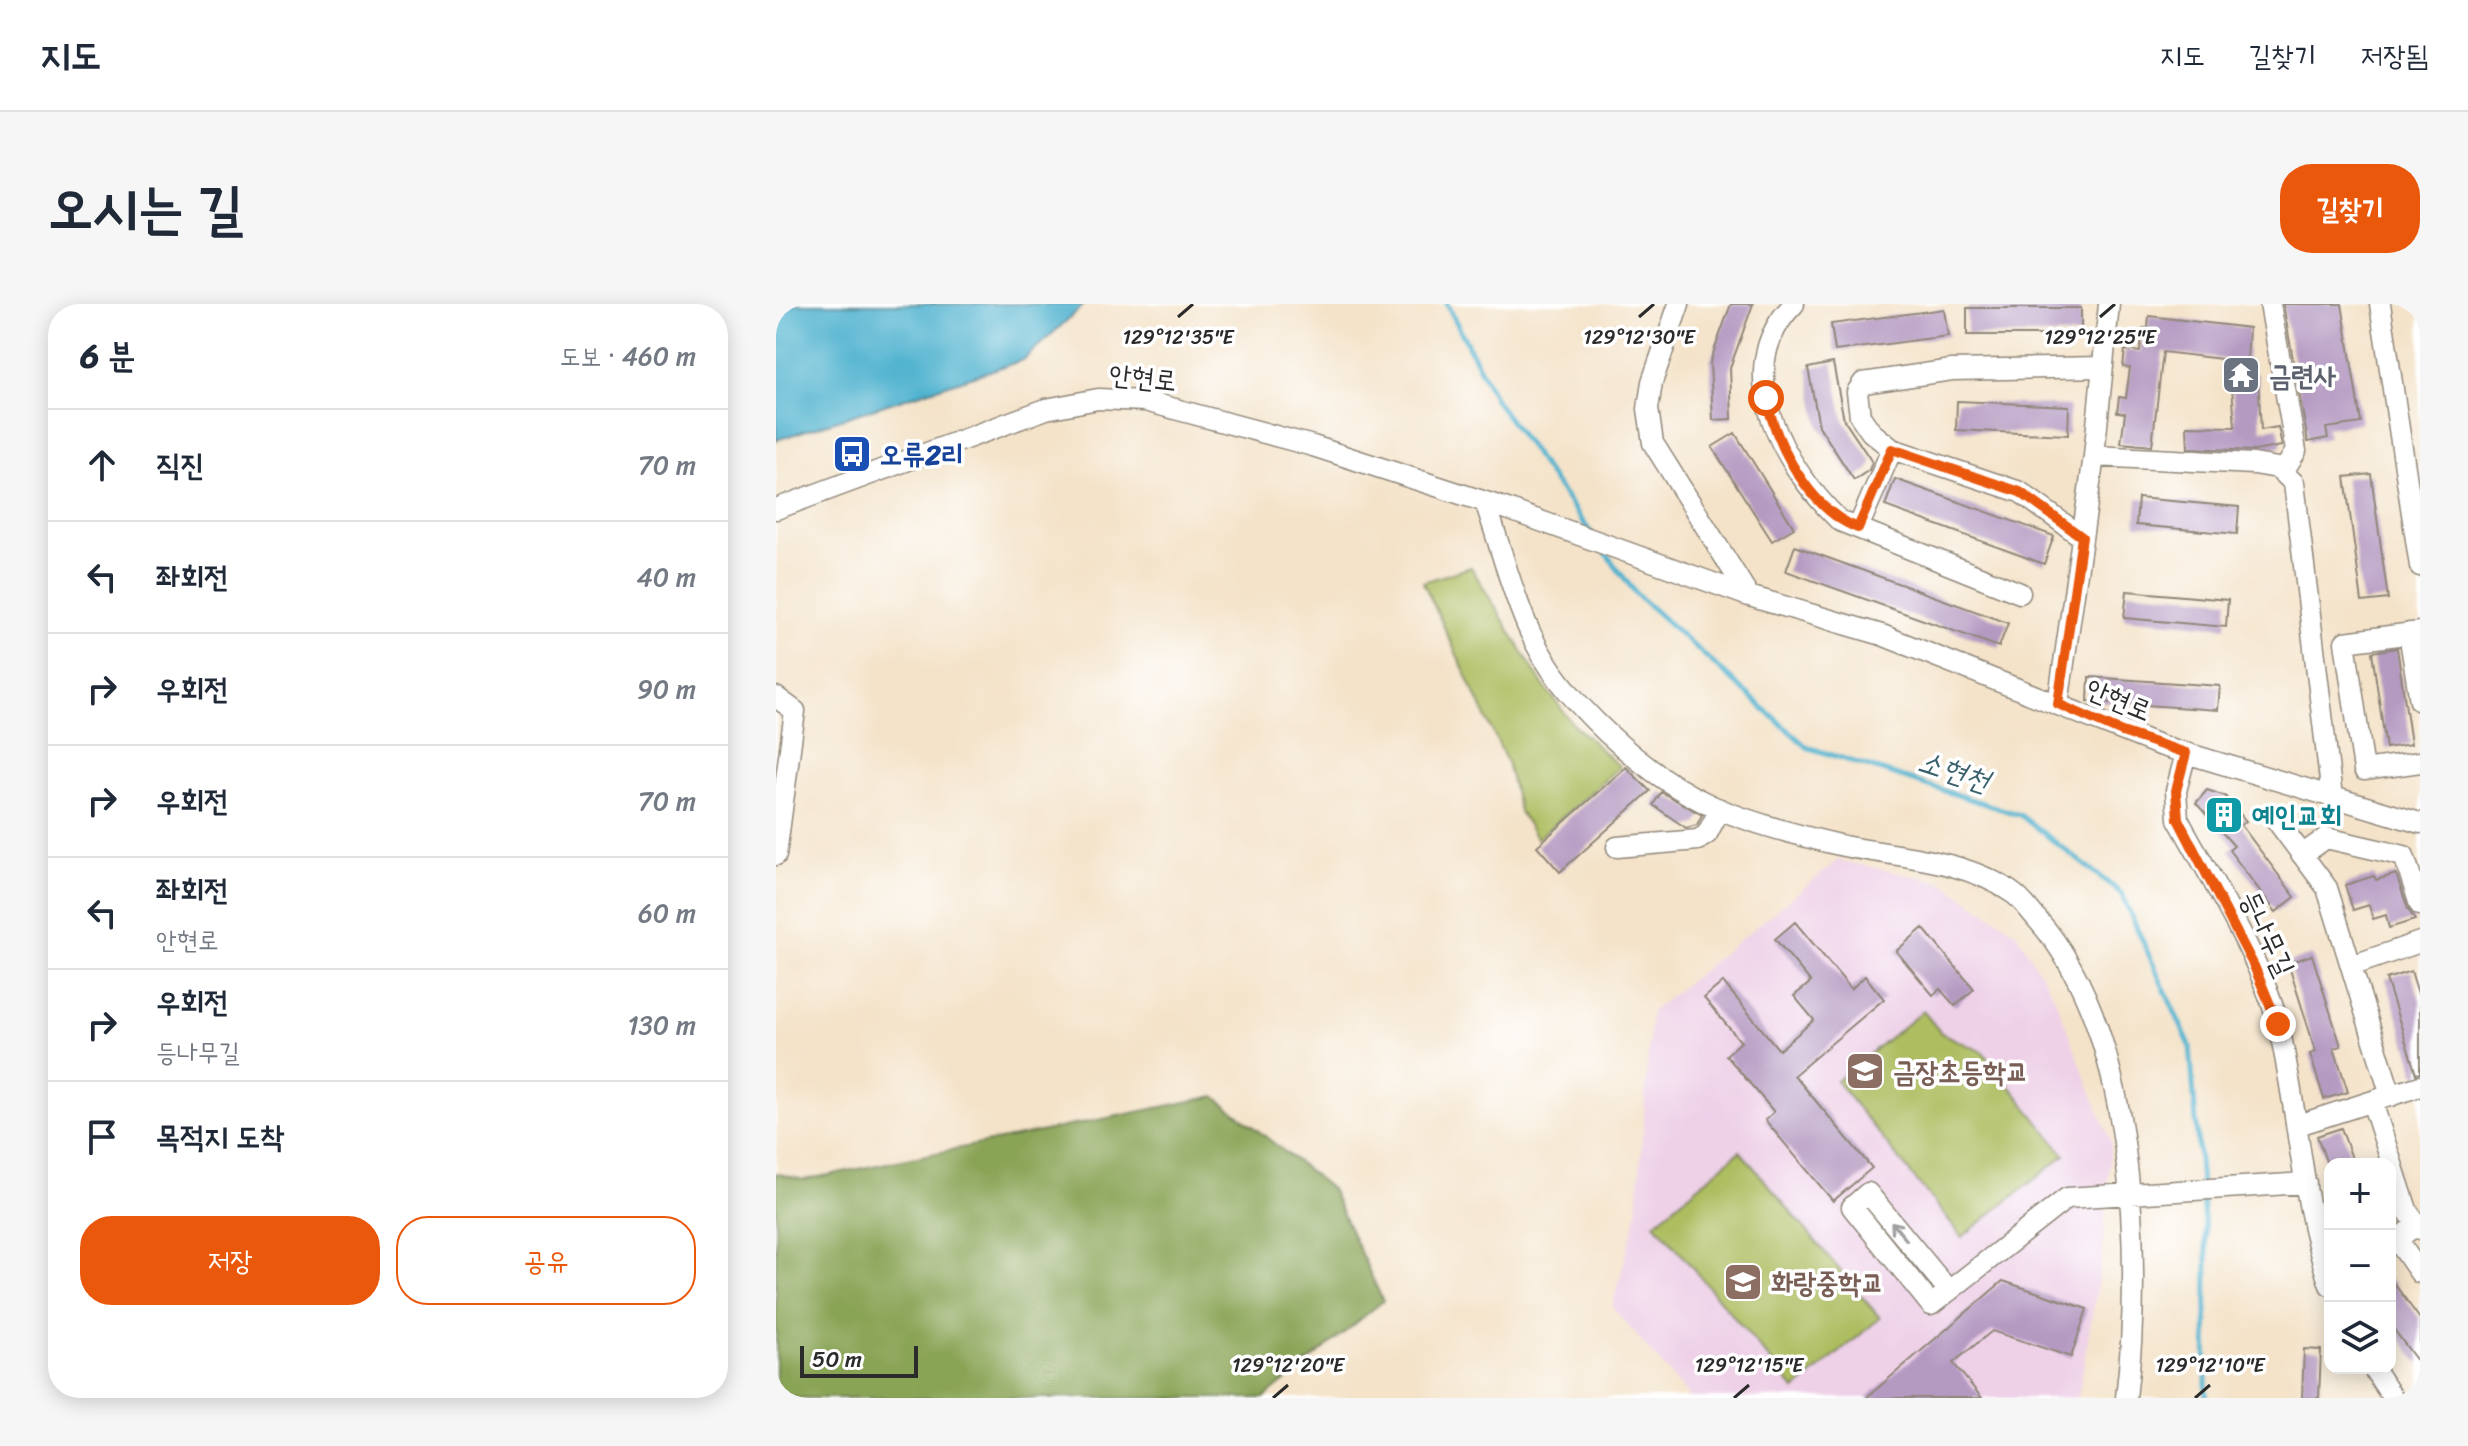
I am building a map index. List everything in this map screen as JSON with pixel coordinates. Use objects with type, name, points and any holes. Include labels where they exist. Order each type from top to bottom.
[{"type":"street","points":[[1679,304],[1652,382],[1650,433],[1658,455],[1749,596]]},
{"type":"street","points":[[1794,304],[1771,336],[1763,365],[1774,432],[1818,500],[1840,521],[2020,593]]},
{"type":"street","points":[[2058,704],[2094,456],[2109,304]]},
{"type":"street","points":[[2270,304],[2296,451],[2283,472]]},
{"type":"street","points":[[2380,304],[2412,468],[2420,566]]},
{"type":"street","points":[[2082,537],[2020,492],[1892,449],[1871,432],[1860,416],[1857,392],[1863,383],[1952,370],[2103,367]]},
{"type":"street","name":"안현로","points":[[776,509],[1046,409],[1078,401],[1120,399],[1179,408],[1507,509],[1710,583],[1882,635],[2122,732],[2420,823]]},
{"type":"street","points":[[1858,528],[1892,449]]},
{"type":"street","points":[[2094,456],[2254,464],[2278,468],[2294,483],[2332,797]]},
{"type":"street","points":[[776,520],[829,489]]},
{"type":"street","points":[[1485,502],[1530,633],[1560,679],[1597,725],[1652,768],[1720,809],[1841,845],[1966,870],[2012,892],[2054,938],[2088,999],[2115,1088],[2131,1194],[2131,1362],[2126,1398]]},
{"type":"street","points":[[2313,637],[2416,628]]},
{"type":"street","points":[[2416,628],[2420,701]]},
{"type":"street","points":[[2416,628],[2345,642],[2364,770],[2420,762]]},
{"type":"street","points":[[776,697],[795,711],[776,855]]},
{"type":"street","name":"등나무길","points":[[2186,753],[2176,791],[2178,819],[2248,953],[2278,1024],[2324,1268]]},
{"type":"street","points":[[1617,847],[1698,840],[1707,834],[1720,809]]},
{"type":"street","points":[[2277,821],[2327,888],[2351,966],[2407,1210],[2418,1226],[2397,1240],[2420,1273]]},
{"type":"street","points":[[2302,855],[2326,838],[2412,858],[2419,900]]},
{"type":"street","points":[[2351,966],[2420,942]]},
{"type":"street","points":[[2298,1125],[2420,1086]]},
{"type":"street","points":[[1949,1291],[1868,1193],[1852,1207],[1931,1305],[1949,1291],[2067,1198],[2306,1183]]},
{"type":"street","points":[[2377,1374],[2393,1398]]},
{"type":"shaded area","name":"금장초등학교","points":[[1838,860],[1942,882],[2016,932],[2054,996],[2111,1142],[2102,1257],[2078,1398],[1690,1398],[1612,1307],[1637,1213],[1651,1012]]},
{"type":"green space","points":[[1471,567],[1541,682],[1573,724],[1620,767],[1537,839],[1519,811],[1507,762],[1423,582]]},
{"type":"green space","points":[[1923,1011],[1941,1033],[1983,1052],[2065,1155],[1962,1237],[1836,1081]]},
{"type":"green space","points":[[1215,1096],[1331,1189],[1383,1301],[1264,1398],[776,1398],[776,1173],[804,1180]]},
{"type":"green space","points":[[1740,1151],[1880,1318],[1795,1390],[1655,1223]]},
{"type":"water","points":[[776,304],[1085,304],[1023,360],[776,440]]},
{"type":"building","points":[[1731,304],[1753,304],[1730,368],[1732,419],[1713,420],[1710,362]]},
{"type":"building","points":[[2283,304],[2342,304],[2361,423],[2326,428],[2328,438],[2308,442]]},
{"type":"building","points":[[1967,308],[2081,308],[2081,335],[1967,335]]},
{"type":"building","points":[[1944,309],[1948,336],[1835,351],[1831,324]]},
{"type":"building","points":[[2149,316],[2249,328],[2246,377],[2258,375],[2261,430],[2278,427],[2282,446],[2255,451],[2188,448],[2187,426],[2235,427],[2230,360],[2163,352],[2152,446],[2121,443],[2125,413],[2117,412],[2119,397],[2126,398],[2130,368],[2123,367],[2125,350],[2140,352],[2143,328],[2148,328]]},
{"type":"building","points":[[1833,363],[1844,420],[1872,462],[1869,470],[1854,480],[1819,426],[1808,368]]},
{"type":"building","points":[[1957,401],[2069,406],[2068,435],[1956,430]]},
{"type":"building","points":[[1735,433],[1794,528],[1772,541],[1712,447]]},
{"type":"building","points":[[2371,474],[2388,599],[2362,602],[2345,477]]},
{"type":"building","points":[[1895,479],[2054,536],[2044,564],[1885,506]]},
{"type":"building","points":[[2138,498],[2239,507],[2237,534],[2136,525]]},
{"type":"building","points":[[1795,546],[2008,623],[1999,647],[1786,571]]},
{"type":"building","points":[[2127,591],[2228,600],[2226,627],[2124,618]]},
{"type":"building","points":[[2397,648],[2411,744],[2386,748],[2372,652]]},
{"type":"building","points":[[2089,677],[2220,686],[2218,710],[2088,701]]},
{"type":"building","points":[[1626,767],[1650,791],[1560,872],[1537,846]]},
{"type":"building","points":[[2207,790],[2225,796],[2246,821],[2241,825],[2295,897],[2276,912],[2229,850],[2234,846],[2196,803]]},
{"type":"building","points":[[1661,792],[1702,815],[1697,825],[1686,828],[1653,805]]},
{"type":"building","points":[[2396,874],[2415,920],[2389,928],[2386,915],[2373,919],[2369,905],[2353,910],[2345,885],[2374,876],[2376,880]]},
{"type":"building","points":[[1795,922],[1851,989],[1865,976],[1884,999],[1794,1075],[1872,1168],[1833,1201],[1765,1120],[1774,1112],[1726,1055],[1741,1042],[1704,998],[1723,982],[1779,1050],[1814,1020],[1794,996],[1811,982],[1775,939]]},
{"type":"building","points":[[1923,928],[1974,989],[1955,1006],[1940,989],[1933,995],[1896,951]]},
{"type":"building","points":[[2312,955],[2341,1046],[2334,1048],[2348,1092],[2324,1099],[2310,1054],[2316,1052],[2288,963]]},
{"type":"building","points":[[2411,971],[2420,1000],[2420,1073],[2416,1074],[2386,979]]},
{"type":"building","points":[[2341,1128],[2352,1158],[2325,1158],[2317,1136]]},
{"type":"building","points":[[2003,1281],[2087,1309],[2071,1357],[1992,1331],[1953,1363],[1982,1398],[1866,1398]]},
{"type":"building","points":[[2396,1286],[2420,1319],[2420,1365],[2396,1332]]},
{"type":"building","points":[[2304,1349],[2321,1350],[2319,1398],[2302,1398]]},
{"type":"waterway","name":"소현천","points":[[1447,304],[1496,401],[1591,533]]},
{"type":"waterway","name":"소현천","points":[[1604,551],[1637,595],[1807,747],[2020,815],[2121,893],[2190,1046],[2201,1185]]},
{"type":"waterway","name":"소현천","points":[[2202,1195],[2207,1253],[2206,1398]]},
{"type":"place","name":"금련사","points":[[2241,375]]},
{"type":"place","name":"오류2리","points":[[852,454]]},
{"type":"place","name":"예인교회","points":[[2224,815]]},
{"type":"place","name":"금장초등학교","points":[[1865,1071]]},
{"type":"place","name":"화랑중학교","points":[[1743,1282]]},
{"type":"route","points":[[1766,398],[1774,432],[1818,500],[1840,521],[1858,528],[1892,449],[2020,492],[2082,537],[2058,704],[2122,732],[2186,753],[2176,791],[2178,819],[2212,879],[2278,1024]]}]
